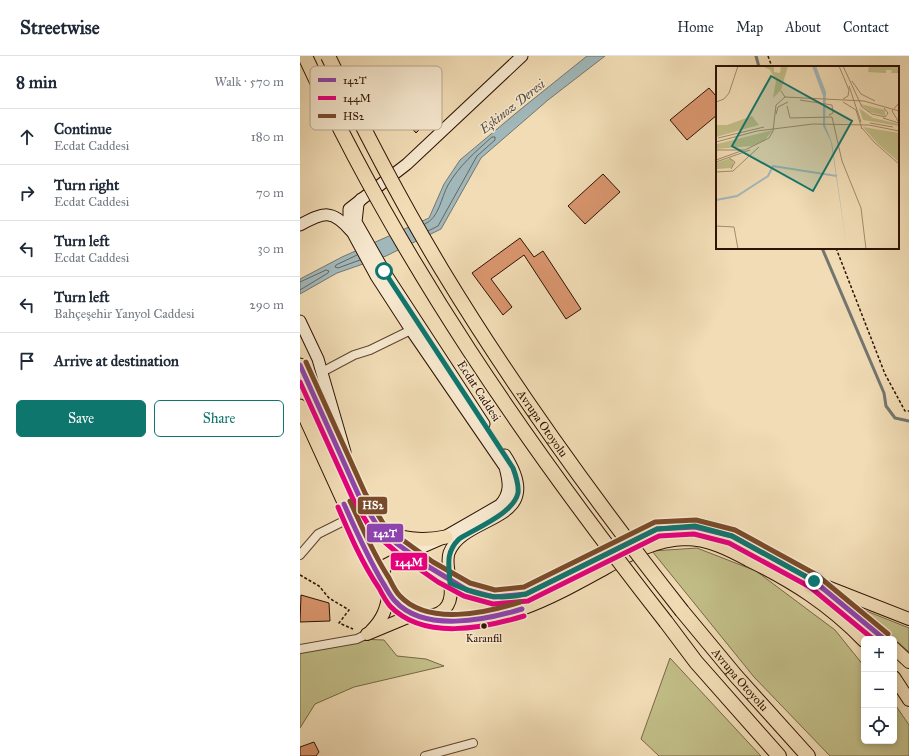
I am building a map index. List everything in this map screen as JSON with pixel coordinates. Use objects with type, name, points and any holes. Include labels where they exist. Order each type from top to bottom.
[{"type":"highway","name":"Avrupa Otoyolu","points":[[305,56],[310,66]]},
{"type":"highway","name":"Avrupa Otoyolu","points":[[328,56],[333,66]]},
{"type":"highway","name":"Avrupa Otoyolu","points":[[343,130],[363,170],[440,305],[528,439],[719,690],[779,756]]},
{"type":"highway","name":"Avrupa Otoyolu","points":[[365,130],[390,179],[441,269],[520,392],[641,559],[682,611],[736,676],[808,756]]},
{"type":"highway","points":[[300,365],[366,508],[383,531],[409,553]]},
{"type":"highway","points":[[300,406],[350,518],[368,555],[388,590]]},
{"type":"highway","points":[[383,531],[407,539],[417,540],[446,537]]},
{"type":"main road","name":"Ecdat Caddesi","points":[[450,583],[448,563],[449,554],[453,545],[459,539],[508,509],[518,493],[518,483],[513,468],[349,226],[349,209],[407,164],[522,56]]},
{"type":"main road","points":[[300,225],[318,216],[326,214],[334,216],[357,236]]},
{"type":"main road","name":"Ecdat Caddesi","points":[[380,273],[411,330],[502,462],[508,479],[507,497],[500,505],[446,537],[409,553]]},
{"type":"main road","points":[[300,321],[322,372],[353,482]]},
{"type":"main road","points":[[861,638],[828,608],[787,579],[718,545],[687,539],[660,542],[641,548],[534,605],[508,614],[472,620],[446,621],[418,615],[404,608],[395,601],[383,579],[386,565],[409,553],[450,583],[481,596],[510,598],[521,595],[657,529],[695,526],[732,536],[814,581],[909,620]]},
{"type":"main road","points":[[814,581],[880,636]]},
{"type":"main road","points":[[367,634],[418,615],[431,616],[446,608],[452,596],[450,583]]},
{"type":"main road","points":[[367,634],[379,623],[384,613],[388,603],[388,590]]},
{"type":"main road","points":[[897,651],[909,662]]},
{"type":"main road","points":[[895,672],[909,684]]},
{"type":"main road","points":[[897,682],[909,700]]},
{"type":"street","points":[[322,372],[354,355],[370,350],[411,330]]},
{"type":"street","points":[[300,555],[318,534],[350,518]]},
{"type":"street","points":[[300,649],[357,639],[367,634]]},
{"type":"street","points":[[425,756],[473,743]]},
{"type":"path","points":[[768,56],[772,66]]},
{"type":"path","points":[[836,249],[885,374],[904,411],[909,411]]},
{"type":"path","points":[[300,575],[319,586],[329,598],[349,610],[339,623],[353,629]]},
{"type":"shaded area","points":[[697,548],[756,571],[835,630],[861,662],[861,744],[897,744],[897,707],[909,725],[909,756],[830,756],[754,677],[652,551]]},
{"type":"shaded area","points":[[859,608],[909,628],[909,652],[897,641],[897,636],[891,636]]},
{"type":"shaded area","points":[[357,639],[384,640],[397,656],[426,659],[444,666],[354,687],[315,704],[300,728],[300,649]]},
{"type":"shaded area","points":[[670,658],[761,756],[659,756],[641,739]]},
{"type":"water","points":[[587,56],[605,56],[548,100],[481,158],[441,229],[386,256],[337,273],[300,294],[300,279],[342,257],[429,218],[444,184],[460,160]]},
{"type":"building","points":[[709,88],[716,96],[716,116],[687,140],[670,120]]},
{"type":"building","points":[[603,174],[620,192],[585,224],[568,206]]},
{"type":"building","points":[[520,238],[534,257],[543,251],[581,309],[566,319],[524,255],[491,279],[512,307],[503,315],[472,273]]},
{"type":"building","points":[[301,595],[329,603],[330,621],[300,622]]},
{"type":"building","points":[[314,742],[319,752],[316,756],[300,756],[300,747]]},
{"type":"waterway","points":[[756,56],[759,66]]},
{"type":"waterway","points":[[822,249],[884,393],[886,406],[895,418],[909,421]]},
{"type":"transit line","name":"HS2","points":[[306,362],[365,493],[383,523],[400,538],[433,562],[470,583],[495,590],[524,587],[655,522],[696,520],[735,530],[817,575],[888,634]]},
{"type":"transit line","name":"142T","points":[[300,365],[359,496],[378,527],[396,543],[429,567],[467,590],[494,597],[526,594],[657,529],[695,527],[732,536],[814,581],[880,636]]},
{"type":"transit line","name":"144M","points":[[300,382],[353,499],[372,531],[402,557],[438,582],[464,596],[493,604],[528,601],[659,536],[694,534],[729,543],[810,587],[869,636]]},
{"type":"transit line","name":"HS2","points":[[350,501],[373,550],[395,590],[412,605],[426,611],[441,614],[458,614],[491,610],[520,602]]},
{"type":"transit line","name":"142T","points":[[344,504],[367,554],[390,595],[407,611],[422,617],[456,621],[491,617],[522,609]]},
{"type":"transit line","name":"144M","points":[[338,507],[367,569],[390,606],[404,617],[420,624],[437,628],[455,629],[491,624],[524,616]]},
{"type":"place","name":"Karanfil","points":[[484,626]]},
{"type":"route","points":[[384,271],[513,468],[518,483],[518,493],[508,509],[459,539],[453,545],[449,554],[448,563],[450,583],[481,596],[510,598],[526,594],[657,529],[695,526],[732,536],[814,581]]},
{"type":"water label","name":"Eşkinoz Deresi","points":[[512,106]]}]
